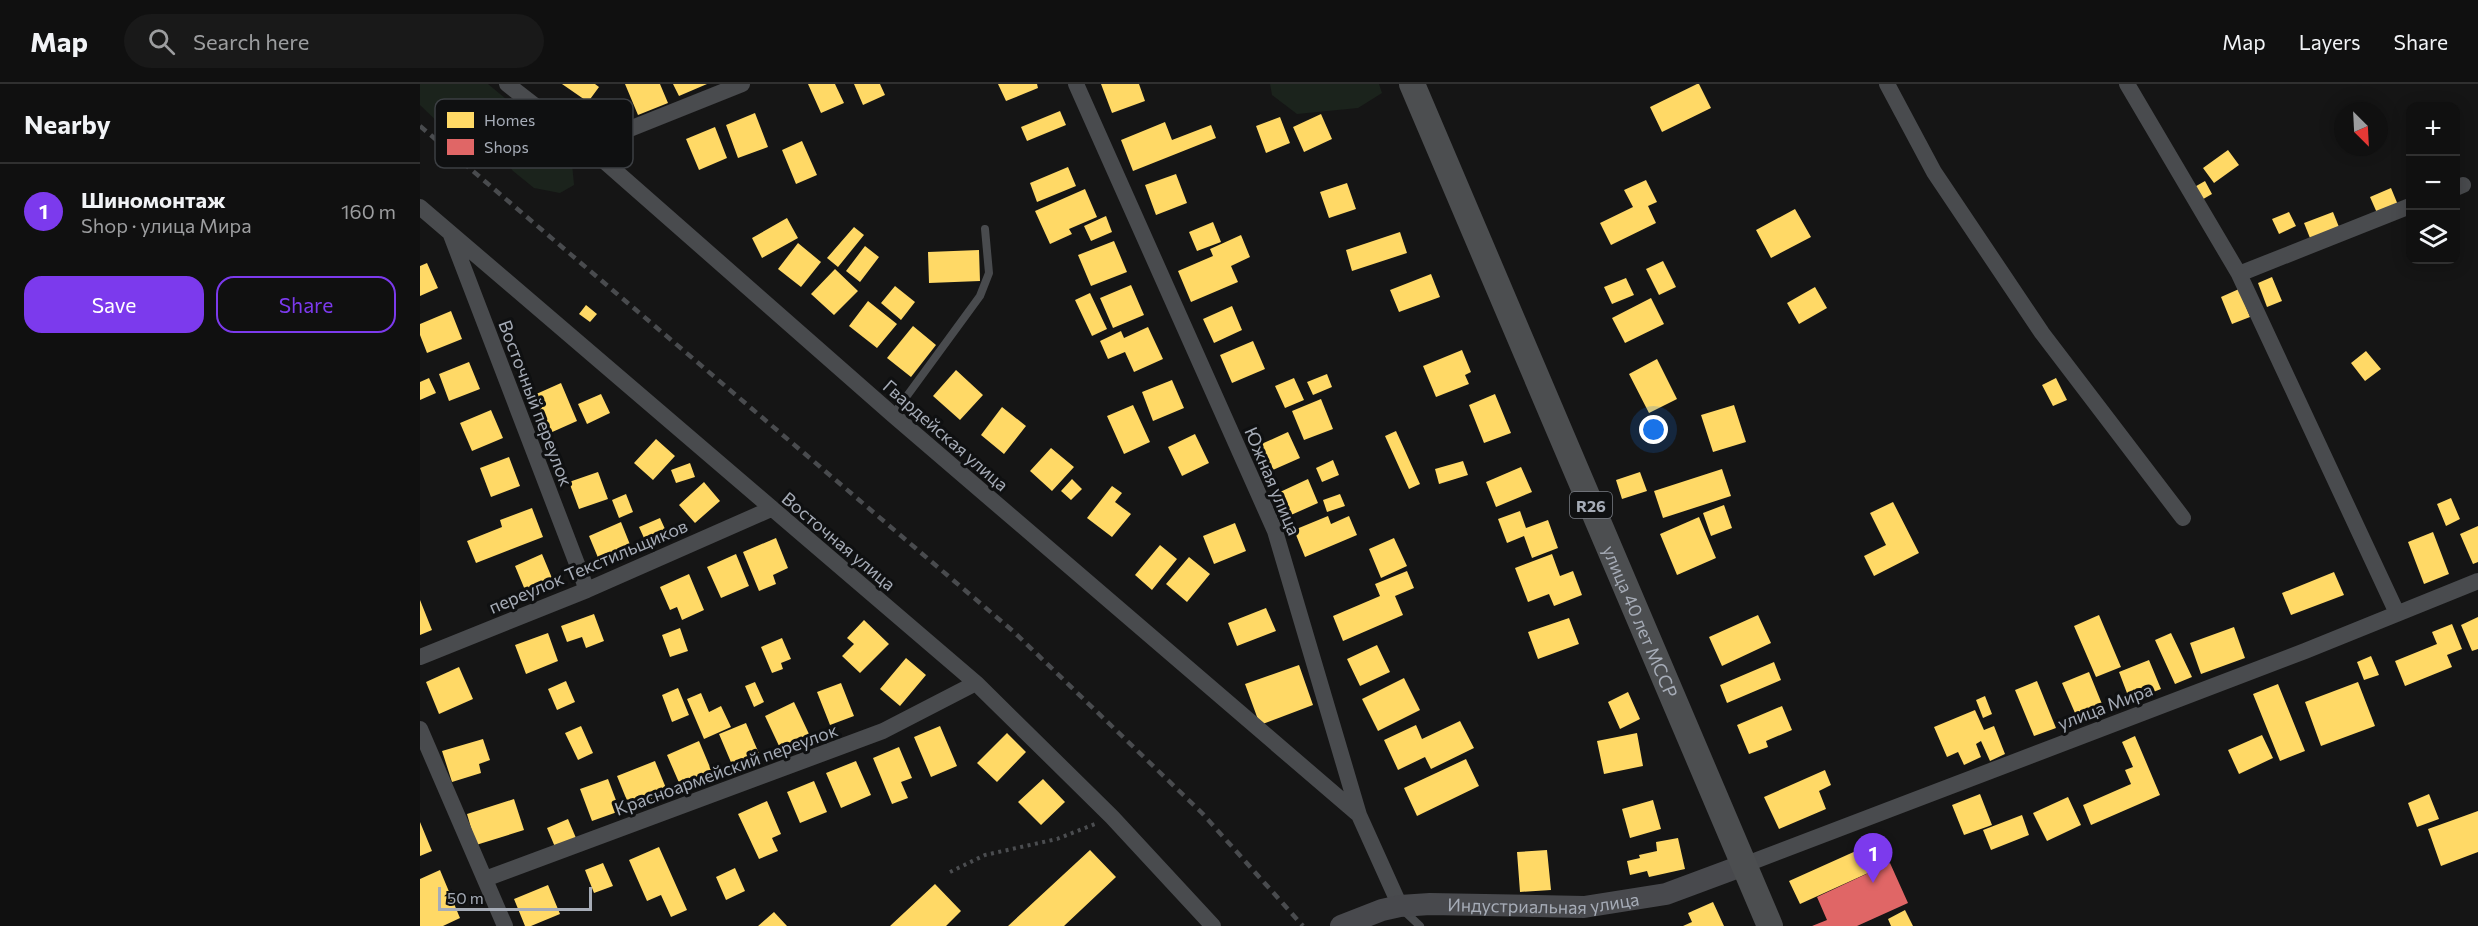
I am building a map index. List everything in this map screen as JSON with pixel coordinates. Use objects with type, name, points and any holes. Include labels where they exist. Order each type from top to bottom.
[{"type":"main road","name":"улица 40 лет МССР","points":[[1412,84],[1770,926]]},
{"type":"street","name":"Гвардейская улица","points":[[507,84],[526,99]]},
{"type":"street","points":[[633,128],[742,84]]},
{"type":"street","name":"Южная улица","points":[[1076,84],[1275,531],[1359,815],[1400,906]]},
{"type":"street","points":[[1887,84],[1934,172],[2035,324],[2183,518]]},
{"type":"street","points":[[2127,84],[2239,274],[2397,614]]},
{"type":"street","name":"Гвардейская улица","points":[[612,168],[893,415],[1359,815]]},
{"type":"street","name":"Восточная улица","points":[[420,207],[976,683],[1112,817],[1213,926]]},
{"type":"street","points":[[2239,274],[2406,208]]},
{"type":"street","name":"Восточный переулок","points":[[449,231],[587,590]]},
{"type":"street","name":"переулок Текстильщиков","points":[[420,657],[587,590],[771,509]]},
{"type":"street","name":"улица Мира","points":[[1744,865],[2397,614],[2478,580]]},
{"type":"street","name":"Красноармейский переулок","points":[[485,879],[883,731],[976,683]]},
{"type":"street","points":[[420,729],[505,926]]},
{"type":"street","name":"Индустриальная улица","points":[[1341,926],[1382,910],[1400,906],[1430,904],[1584,908],[1666,894],[1744,865]]},
{"type":"lane","points":[[893,415],[980,296],[989,273],[985,229]]},
{"type":"lane","points":[[1400,906],[1420,926]]},
{"type":"path","points":[[950,872],[985,855],[1057,839],[1112,817]]},
{"type":"shaded area","points":[[420,84],[488,84],[506,99],[435,99],[435,119],[420,105]]},
{"type":"shaded area","points":[[1270,84],[1379,84],[1382,93],[1358,108],[1297,114],[1272,95]]},
{"type":"shaded area","points":[[510,168],[572,168],[574,185],[560,193],[534,188]]},
{"type":"building: Homes","points":[[562,84],[595,84],[599,87],[590,99],[584,99]]},
{"type":"building: Homes","points":[[625,84],[660,84],[668,103],[638,115]]},
{"type":"building: Homes","points":[[673,84],[707,84],[679,96]]},
{"type":"building: Homes","points":[[808,84],[835,84],[844,103],[821,113]]},
{"type":"building: Homes","points":[[854,84],[880,84],[885,95],[863,105]]},
{"type":"building: Homes","points":[[998,84],[1037,84],[1038,88],[1006,101]]},
{"type":"building: Homes","points":[[1101,84],[1139,84],[1145,101],[1112,113]]},
{"type":"building: Homes","points":[[1697,84],[1711,108],[1662,132],[1650,107]]},
{"type":"building: Homes","points":[[1060,111],[1066,125],[1027,141],[1021,127]]},
{"type":"building: Homes","points":[[755,113],[768,147],[738,158],[726,125]]},
{"type":"building: Homes","points":[[1321,114],[1332,139],[1304,152],[1293,127]]},
{"type":"building: Homes","points":[[1280,117],[1290,143],[1266,153],[1256,126]]},
{"type":"building: Homes","points":[[1165,122],[1172,140],[1211,125],[1216,138],[1133,171],[1121,140]]},
{"type":"building: Homes","points":[[715,127],[727,158],[699,170],[686,139]]},
{"type":"building: Homes","points":[[802,141],[817,175],[796,184],[782,150]]},
{"type":"building: Homes","points":[[2228,150],[2239,165],[2214,183],[2203,168]]},
{"type":"building: Homes","points":[[1068,167],[1076,186],[1037,202],[1030,183]]},
{"type":"building: Homes","points":[[1176,174],[1187,203],[1156,215],[1145,185]]},
{"type":"building: Homes","points":[[1646,180],[1657,202],[1648,206],[1656,223],[1611,245],[1600,223],[1633,207],[1624,190]]},
{"type":"building: Homes","points":[[2205,181],[2212,194],[2198,202],[2191,189]]},
{"type":"building: Homes","points":[[1347,183],[1356,209],[1329,218],[1320,192]]},
{"type":"building: Homes","points":[[2391,188],[2398,205],[2377,213],[2370,197]]},
{"type":"building: Homes","points":[[1085,189],[1097,217],[1069,229],[1072,234],[1050,244],[1035,211]]},
{"type":"building: Homes","points":[[1795,209],[1811,237],[1771,258],[1756,230]]},
{"type":"building: Homes","points":[[2289,212],[2296,226],[2279,234],[2272,219]]},
{"type":"building: Homes","points":[[2333,212],[2339,227],[2310,238],[2304,223]]},
{"type":"building: Homes","points":[[1106,216],[1112,232],[1091,241],[1084,226]]},
{"type":"building: Homes","points":[[787,218],[798,238],[762,258],[752,238]]},
{"type":"building: Homes","points":[[1213,222],[1221,242],[1197,251],[1189,232]]},
{"type":"building: Homes","points":[[854,227],[864,235],[838,267],[827,258]]},
{"type":"building: Homes","points":[[1400,232],[1407,253],[1352,271],[1346,250]]},
{"type":"building: Homes","points":[[1241,235],[1250,257],[1231,266],[1238,282],[1191,302],[1178,271],[1213,256],[1210,249]]},
{"type":"building: Homes","points":[[1114,241],[1127,272],[1091,286],[1078,255]]},
{"type":"building: Homes","points":[[798,243],[821,262],[801,287],[778,269]]},
{"type":"building: Homes","points":[[865,246],[879,257],[860,282],[846,271]]},
{"type":"building: Homes","points":[[979,250],[980,281],[929,283],[928,252]]},
{"type":"building: Homes","points":[[1663,261],[1676,287],[1659,295],[1646,269]]},
{"type":"building: Homes","points":[[427,263],[438,288],[420,296],[420,266]]},
{"type":"building: Homes","points":[[835,269],[858,291],[834,315],[811,294]]},
{"type":"building: Homes","points":[[1431,274],[1440,297],[1399,312],[1390,290]]},
{"type":"building: Homes","points":[[2272,277],[2282,301],[2267,307],[2258,283]]},
{"type":"building: Homes","points":[[1626,278],[1634,295],[1612,304],[1604,287]]},
{"type":"building: Homes","points":[[1131,285],[1144,315],[1113,328],[1100,298]]},
{"type":"building: Homes","points":[[895,286],[915,302],[901,320],[881,303]]},
{"type":"building: Homes","points":[[1815,287],[1827,308],[1799,324],[1787,303]]},
{"type":"building: Homes","points":[[2239,289],[2250,317],[2232,324],[2221,297]]},
{"type":"building: Homes","points":[[1090,293],[1107,329],[1092,336],[1075,300]]},
{"type":"building: Homes","points":[[1651,298],[1664,324],[1625,343],[1612,318]]},
{"type":"building: Homes","points":[[868,301],[897,324],[877,348],[849,326]]},
{"type":"building: Homes","points":[[586,305],[597,314],[590,322],[579,314]]},
{"type":"building: Homes","points":[[1232,306],[1242,330],[1214,343],[1203,319]]},
{"type":"building: Homes","points":[[451,311],[462,339],[427,353],[420,335],[420,324]]},
{"type":"building: Homes","points":[[913,326],[936,345],[911,377],[887,358]]},
{"type":"building: Homes","points":[[1148,327],[1163,359],[1134,372],[1125,352],[1108,359],[1100,341],[1121,331],[1124,338]]},
{"type":"building: Homes","points":[[1253,341],[1265,369],[1232,383],[1220,355]]},
{"type":"building: Homes","points":[[1462,350],[1471,372],[1465,375],[1469,384],[1436,397],[1423,366]]},
{"type":"building: Homes","points":[[2366,351],[2381,369],[2365,381],[2351,363]]},
{"type":"building: Homes","points":[[1657,359],[1677,399],[1649,413],[1629,374]]},
{"type":"building: Homes","points":[[469,362],[480,389],[449,401],[439,374]]},
{"type":"building: Homes","points":[[956,370],[983,395],[960,420],[933,396]]},
{"type":"building: Homes","points":[[1327,374],[1332,387],[1313,395],[1307,382]]},
{"type":"building: Homes","points":[[429,378],[436,393],[420,400],[420,382]]},
{"type":"building: Homes","points":[[1294,378],[1304,400],[1285,408],[1275,386]]},
{"type":"building: Homes","points":[[2056,378],[2067,400],[2053,406],[2042,385]]},
{"type":"building: Homes","points":[[1172,380],[1184,408],[1153,421],[1142,392]]},
{"type":"building: Homes","points":[[561,383],[577,421],[550,433],[534,395]]},
{"type":"building: Homes","points":[[601,394],[610,413],[587,424],[578,404]]},
{"type":"building: Homes","points":[[1495,394],[1511,433],[1484,443],[1469,405]]},
{"type":"building: Homes","points":[[1321,399],[1333,429],[1304,440],[1292,411]]},
{"type":"building: Homes","points":[[1133,405],[1150,442],[1124,454],[1107,416]]},
{"type":"building: Homes","points":[[1734,405],[1746,442],[1713,452],[1701,415]]},
{"type":"building: Homes","points":[[1002,407],[1026,426],[1004,454],[981,435]]},
{"type":"building: Homes","points":[[491,410],[503,438],[472,451],[460,423]]},
{"type":"building: Homes","points":[[1396,431],[1420,484],[1409,489],[1385,436]]},
{"type":"building: Homes","points":[[1288,432],[1300,458],[1268,472],[1257,446]]},
{"type":"building: Homes","points":[[1195,434],[1209,463],[1182,476],[1168,447]]},
{"type":"building: Homes","points":[[656,439],[675,456],[653,480],[634,463]]},
{"type":"building: Homes","points":[[1051,448],[1074,467],[1052,491],[1030,471]]},
{"type":"building: Homes","points":[[509,457],[520,486],[491,497],[480,468]]},
{"type":"building: Homes","points":[[1333,460],[1339,475],[1322,482],[1316,468]]},
{"type":"building: Homes","points":[[1463,461],[1468,475],[1439,484],[1435,469]]},
{"type":"building: Homes","points":[[690,463],[695,477],[676,483],[671,470]]},
{"type":"building: Homes","points":[[1521,467],[1532,492],[1496,507],[1486,482]]},
{"type":"building: Homes","points":[[1722,469],[1731,496],[1663,518],[1654,491]]},
{"type":"building: Homes","points":[[598,472],[608,499],[579,509],[569,482]]},
{"type":"building: Homes","points":[[1640,472],[1647,491],[1622,499],[1616,480]]},
{"type":"building: Homes","points":[[1072,479],[1082,489],[1071,500],[1061,491]]},
{"type":"building: Homes","points":[[1308,479],[1318,503],[1291,515],[1280,492]]},
{"type":"building: Homes","points":[[704,482],[720,501],[695,523],[679,505]]},
{"type":"building: Homes","points":[[1112,486],[1122,493],[1115,502],[1131,514],[1112,537],[1087,518]]},
{"type":"building: Homes","points":[[626,494],[633,512],[619,518],[612,500]]},
{"type":"building: Homes","points":[[1340,494],[1345,506],[1327,512],[1323,500]]},
{"type":"building: Homes","points":[[2451,498],[2460,519],[2446,526],[2437,504]]},
{"type":"building: Homes","points":[[1893,502],[1919,553],[1874,576],[1864,556],[1886,545],[1870,513]]},
{"type":"building: Homes","points":[[1724,505],[1732,528],[1711,536],[1703,513]]},
{"type":"building: Homes","points":[[532,508],[543,537],[476,563],[467,541],[502,527],[500,520]]},
{"type":"building: Homes","points":[[1520,511],[1526,528],[1548,520],[1558,548],[1532,558],[1524,536],[1507,543],[1498,519]]},
{"type":"building: Homes","points":[[1328,516],[1331,524],[1349,516],[1357,535],[1305,557],[1294,530]]},
{"type":"building: Homes","points":[[1699,517],[1716,558],[1677,575],[1660,534]]},
{"type":"building: Homes","points":[[660,518],[670,540],[649,549],[639,527]]},
{"type":"building: Homes","points":[[621,522],[631,547],[599,560],[589,536]]},
{"type":"building: Homes","points":[[1235,523],[1246,551],[1214,564],[1203,536]]},
{"type":"building: Homes","points":[[2478,526],[2478,562],[2473,564],[2460,534]]},
{"type":"building: Homes","points":[[2433,532],[2449,574],[2424,584],[2408,542]]},
{"type":"building: Homes","points":[[776,538],[788,568],[773,575],[776,584],[759,591],[743,552]]},
{"type":"building: Homes","points":[[1394,538],[1407,566],[1381,578],[1369,549]]},
{"type":"building: Homes","points":[[1160,545],[1177,559],[1152,590],[1135,575]]},
{"type":"building: Homes","points":[[542,554],[552,578],[525,590],[515,566]]},
{"type":"building: Homes","points":[[736,554],[749,586],[721,598],[707,567]]},
{"type":"building: Homes","points":[[1552,554],[1560,576],[1573,571],[1582,595],[1554,606],[1549,594],[1528,602],[1515,568]]},
{"type":"building: Homes","points":[[1189,557],[1210,574],[1187,602],[1166,584]]},
{"type":"building: Homes","points":[[1407,571],[1414,588],[1395,596],[1403,615],[1343,641],[1333,616],[1380,596],[1375,584]]},
{"type":"building: Homes","points":[[2334,572],[2344,595],[2291,615],[2282,593]]},
{"type":"building: Homes","points":[[689,574],[704,610],[682,620],[677,607],[670,610],[660,587]]},
{"type":"building: Homes","points":[[420,600],[432,630],[420,635]]},
{"type":"building: Homes","points":[[1266,608],[1276,631],[1237,646],[1228,623]]},
{"type":"building: Homes","points":[[594,614],[604,641],[586,648],[582,637],[567,642],[561,626]]},
{"type":"building: Homes","points":[[1758,615],[1771,643],[1722,666],[1709,637]]},
{"type":"building: Homes","points":[[2099,615],[2121,667],[2096,677],[2074,626]]},
{"type":"building: Homes","points":[[2478,617],[2478,649],[2472,651],[2461,625]]},
{"type":"building: Homes","points":[[1569,618],[1579,644],[1538,659],[1528,632]]},
{"type":"building: Homes","points":[[864,620],[889,644],[860,673],[842,656],[854,644],[847,638]]},
{"type":"building: Homes","points":[[2452,624],[2462,649],[2447,655],[2452,667],[2405,686],[2395,661],[2437,644],[2432,632]]},
{"type":"building: Homes","points":[[2234,627],[2245,658],[2201,674],[2190,643]]},
{"type":"building: Homes","points":[[680,628],[688,651],[670,657],[662,635]]},
{"type":"building: Homes","points":[[548,633],[558,661],[526,674],[515,645]]},
{"type":"building: Homes","points":[[2171,633],[2192,677],[2175,684],[2155,640]]},
{"type":"building: Homes","points":[[782,638],[791,659],[781,663],[783,669],[772,673],[761,647]]},
{"type":"building: Homes","points":[[1377,645],[1390,672],[1360,686],[1347,659]]},
{"type":"building: Homes","points":[[2371,656],[2379,675],[2364,680],[2357,662]]},
{"type":"building: Homes","points":[[906,658],[926,675],[900,706],[880,689]]},
{"type":"building: Homes","points":[[2149,660],[2161,689],[2130,701],[2119,672]]},
{"type":"building: Homes","points":[[1774,662],[1781,680],[1727,703],[1720,685]]},
{"type":"building: Homes","points":[[1299,665],[1313,705],[1260,725],[1245,684]]},
{"type":"building: Homes","points":[[459,667],[473,699],[439,714],[426,682]]},
{"type":"building: Homes","points":[[2089,672],[2104,709],[2078,720],[2062,683]]},
{"type":"building: Homes","points":[[1404,678],[1420,710],[1378,731],[1362,699]]},
{"type":"building: Homes","points":[[566,681],[575,702],[557,710],[548,689]]},
{"type":"building: Homes","points":[[2037,681],[2056,728],[2034,736],[2015,690]]},
{"type":"building: Homes","points":[[755,682],[764,702],[754,707],[745,686]]},
{"type":"building: Homes","points":[[2358,682],[2375,726],[2321,746],[2305,702]]},
{"type":"building: Homes","points":[[841,683],[854,716],[830,725],[817,692]]},
{"type":"building: Homes","points":[[2278,684],[2305,751],[2280,761],[2253,694]]},
{"type":"building: Homes","points":[[678,688],[689,715],[672,722],[662,695]]},
{"type":"building: Homes","points":[[1628,692],[1640,719],[1620,729],[1608,702]]},
{"type":"building: Homes","points":[[701,693],[709,712],[721,706],[731,727],[704,739],[687,699]]},
{"type":"building: Homes","points":[[1985,696],[1992,714],[1983,718],[1976,700]]},
{"type":"building: Homes","points":[[794,702],[809,734],[780,748],[765,716]]},
{"type":"building: Homes","points":[[1782,706],[1792,730],[1766,741],[1768,747],[1749,754],[1737,725]]},
{"type":"building: Homes","points":[[1975,710],[1984,730],[1994,726],[2005,754],[1990,761],[1981,741],[1976,744],[1981,757],[1964,765],[1958,752],[1947,757],[1934,727]]},
{"type":"building: Homes","points":[[1460,721],[1474,748],[1431,769],[1425,757],[1398,770],[1384,740],[1416,725],[1422,739]]},
{"type":"building: Homes","points":[[746,723],[760,756],[733,767],[719,734]]},
{"type":"building: Homes","points":[[581,726],[593,753],[578,760],[565,733]]},
{"type":"building: Homes","points":[[940,726],[957,766],[931,777],[914,737]]},
{"type":"building: Homes","points":[[1007,733],[1026,752],[997,782],[977,763]]},
{"type":"building: Homes","points":[[1637,733],[1643,766],[1604,774],[1597,741]]},
{"type":"building: Homes","points":[[2262,735],[2273,758],[2239,774],[2228,750]]},
{"type":"building: Homes","points":[[2135,736],[2160,795],[2091,825],[2083,805],[2131,784],[2125,770],[2133,767],[2122,742]]},
{"type":"building: Homes","points":[[483,739],[490,760],[479,764],[481,773],[452,782],[442,751]]},
{"type":"building: Homes","points":[[699,741],[712,772],[680,785],[667,755]]},
{"type":"building: Homes","points":[[899,747],[912,778],[901,782],[908,798],[892,804],[873,758]]},
{"type":"building: Homes","points":[[1466,759],[1479,786],[1417,816],[1404,788]]},
{"type":"building: Homes","points":[[655,761],[668,793],[630,808],[617,776]]},
{"type":"building: Homes","points":[[856,761],[871,795],[841,808],[826,773]]},
{"type":"building: Homes","points":[[1825,770],[1831,785],[1819,791],[1826,809],[1779,829],[1764,797]]},
{"type":"building: Homes","points":[[608,779],[620,811],[592,821],[580,789]]},
{"type":"building: Homes","points":[[1043,779],[1065,802],[1041,825],[1018,802]]},
{"type":"building: Homes","points":[[814,781],[827,812],[800,823],[787,792]]},
{"type":"building: Homes","points":[[1980,794],[1992,825],[1964,835],[1952,805]]},
{"type":"building: Homes","points":[[2429,794],[2439,819],[2417,827],[2408,803]]},
{"type":"building: Homes","points":[[2068,797],[2081,825],[2047,841],[2033,813]]},
{"type":"building: Homes","points":[[514,799],[524,830],[476,845],[467,814]]},
{"type":"building: Homes","points":[[1653,800],[1661,829],[1630,838],[1622,809]]},
{"type":"building: Homes","points":[[767,801],[781,834],[772,838],[778,851],[759,859],[738,814]]},
{"type":"building: Homes","points":[[2478,811],[2478,852],[2441,866],[2428,829]]},
{"type":"building: Homes","points":[[2022,815],[2029,835],[1991,850],[1983,830]]},
{"type":"building: Homes","points":[[568,819],[576,838],[555,847],[547,828]]},
{"type":"building: Homes","points":[[420,822],[432,851],[420,856]]},
{"type":"building: Homes","points":[[1678,838],[1685,869],[1649,877],[1647,871],[1630,875],[1627,861],[1640,858],[1639,855],[1657,851],[1656,842]]},
{"type":"building: Homes","points":[[1867,846],[1877,869],[1800,904],[1789,881]]},
{"type":"building: Homes","points":[[659,847],[687,910],[671,917],[661,895],[647,901],[629,860]]},
{"type":"building: Homes","points":[[1090,850],[1116,877],[1064,926],[1008,926]]},
{"type":"building: Homes","points":[[1547,850],[1551,890],[1520,892],[1517,852]]},
{"type":"building: Homes","points":[[603,863],[613,886],[594,893],[585,870]]},
{"type":"building: Homes","points":[[735,868],[745,891],[726,900],[716,877]]},
{"type":"building: Homes","points":[[440,870],[460,918],[443,926],[420,926],[420,879]]},
{"type":"building: Homes","points":[[935,884],[961,911],[946,926],[890,926]]},
{"type":"building: Homes","points":[[548,885],[560,914],[531,926],[525,926],[514,899]]},
{"type":"building: Homes","points":[[1713,902],[1724,926],[1683,926],[1692,922],[1688,913]]},
{"type":"building: Homes","points":[[1905,910],[1913,926],[1891,926],[1888,919]]},
{"type":"building: Homes","points":[[774,912],[787,926],[758,926]]},
{"type":"building: Shops","points":[[1890,863],[1908,903],[1857,926],[1812,926],[1827,920],[1817,897]]},
{"type":"railway","points":[[420,126],[435,139]]},
{"type":"railway","points":[[469,168],[1014,632],[1202,813],[1303,926]]},
{"type":"place","name":"Шиномонтаж","points":[[1873,883]]}]
